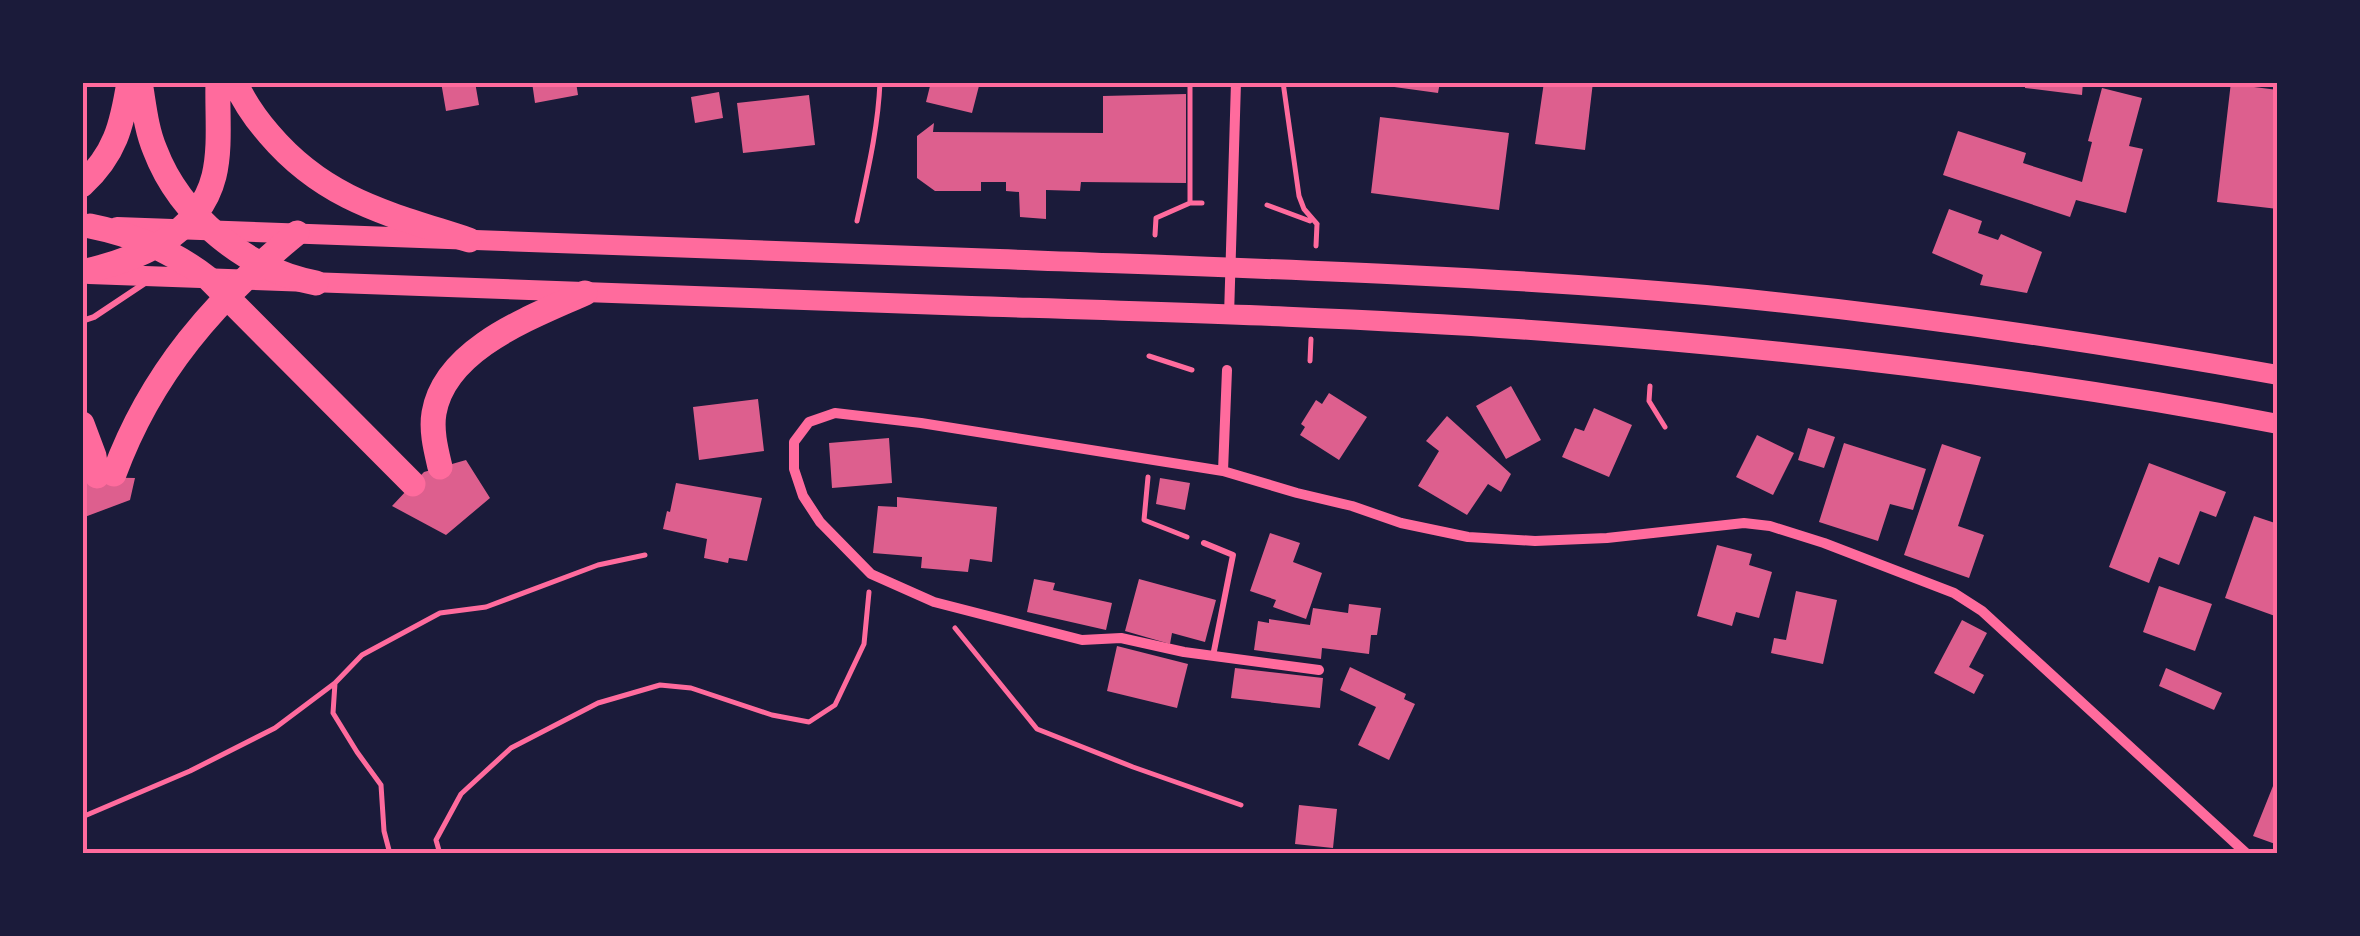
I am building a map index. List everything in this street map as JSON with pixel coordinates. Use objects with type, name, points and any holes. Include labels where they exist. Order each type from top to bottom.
[{"type":"highway","points":[[82,185],[99,170],[119,135],[129,82]]},
{"type":"highway","points":[[140,82],[146,122],[166,175],[284,354],[413,484]]},
{"type":"highway","points":[[82,273],[132,258],[196,224],[216,164],[218,82]]},
{"type":"highway","points":[[236,82],[248,108],[277,144],[328,188],[361,204],[469,240]]},
{"type":"highway","points":[[86,226],[120,232],[158,246],[192,266],[235,280],[284,275],[316,282]]},
{"type":"highway","points":[[82,424],[106,465],[149,395],[235,280],[297,233]]},
{"type":"highway","points":[[440,467],[433,416],[438,398],[458,366],[526,320],[585,292]]},
{"type":"main road","points":[[86,226],[196,224],[297,233],[469,240],[1315,269],[1709,296],[1903,316],[2278,375]]},
{"type":"main road","points":[[82,273],[235,280]]},
{"type":"main road","points":[[316,282],[1542,330],[1929,370],[2278,424]]},
{"type":"street","points":[[1229,316],[1236,82]]},
{"type":"street","points":[[1222,471],[1226,370]]},
{"type":"street","points":[[1318,670],[1213,656],[1122,638],[1082,640],[934,602],[871,574],[820,522],[804,496],[794,468],[794,442],[809,422],[835,413],[921,423],[1222,471],[1401,522],[1468,536],[1534,541],[1744,523],[1770,526],[1954,593],[1982,611],[2248,854]]},
{"type":"lane","points":[[82,322],[154,277]]},
{"type":"lane","points":[[1204,543],[1233,555],[1213,656]]},
{"type":"path","points":[[857,220],[872,157],[880,82]]},
{"type":"path","points":[[1190,82],[1190,203]]},
{"type":"path","points":[[1283,82],[1295,181],[1304,209],[1317,224],[1316,253]]},
{"type":"path","points":[[1155,235],[1156,218],[1202,202]]},
{"type":"path","points":[[1267,206],[1317,224]]},
{"type":"path","points":[[1310,361],[1311,337]]},
{"type":"path","points":[[1150,356],[1192,370]]},
{"type":"path","points":[[1650,386],[1649,402],[1664,427]]},
{"type":"path","points":[[1150,459],[1144,520],[1204,543]]},
{"type":"path","points":[[82,817],[190,771],[276,728],[335,683],[362,655],[440,613],[486,607],[598,565],[646,555]]},
{"type":"path","points":[[440,854],[436,840],[461,794],[473,782],[510,748],[598,703],[660,685],[691,688],[772,715],[809,722],[835,704],[864,644],[871,574]]},
{"type":"path","points":[[934,602],[1037,729],[1241,805]]},
{"type":"path","points":[[335,683],[334,713],[382,785],[384,831],[390,854]]},
{"type":"building","points":[[441,82],[475,82],[479,105],[446,111]]},
{"type":"building","points":[[532,82],[576,82],[578,95],[535,103]]},
{"type":"building","points":[[931,82],[980,82],[972,113],[926,102]]},
{"type":"building","points":[[1387,82],[1440,82],[1438,93],[1387,86]]},
{"type":"building","points":[[1544,82],[1593,82],[1585,150],[1535,144]]},
{"type":"building","points":[[2025,82],[2083,82],[2082,95],[2025,88]]},
{"type":"building","points":[[2231,82],[2255,82],[2254,87],[2278,90],[2278,209],[2217,202]]},
{"type":"building","points":[[2102,88],[2142,98],[2129,146],[2143,149],[2126,213],[2076,200],[2070,217],[1943,175],[1958,131],[2026,153],[2023,163],[2082,182]]},
{"type":"building","points":[[719,92],[723,118],[695,123],[691,97]]},
{"type":"building","points":[[1186,94],[1186,183],[1081,182],[1080,191],[1046,190],[1046,219],[1020,217],[1019,192],[1006,191],[1006,182],[981,182],[981,191],[935,191],[917,178],[917,136],[934,123],[933,132],[1103,133],[1103,96]]},
{"type":"building","points":[[809,95],[815,145],[743,153],[737,103]]},
{"type":"building","points":[[1380,117],[1509,133],[1499,210],[1371,193]]},
{"type":"building","points":[[1949,209],[1982,221],[1978,233],[1998,240],[2001,234],[2042,252],[2027,293],[1980,285],[1983,275],[1932,253]]},
{"type":"building","points":[[1511,386],[1541,440],[1506,459],[1476,406]]},
{"type":"building","points":[[1329,393],[1367,417],[1339,460],[1300,435],[1305,427],[1301,424],[1316,400],[1322,404]]},
{"type":"building","points":[[758,399],[764,451],[699,460],[693,407]]},
{"type":"building","points":[[1594,408],[1632,425],[1609,477],[1562,457],[1575,428],[1584,431]]},
{"type":"building","points":[[1447,416],[1511,474],[1501,492],[1488,484],[1467,515],[1418,486],[1439,451],[1426,441]]},
{"type":"building","points":[[1808,428],[1835,437],[1824,468],[1798,460]]},
{"type":"building","points":[[1757,435],[1794,453],[1773,495],[1736,477]]},
{"type":"building","points":[[889,438],[892,483],[832,488],[829,443]]},
{"type":"building","points":[[1844,443],[1926,469],[1913,510],[1890,504],[1878,541],[1819,522]]},
{"type":"building","points":[[1942,444],[1981,457],[1958,526],[1984,535],[1969,578],[1904,555]]},
{"type":"building","points":[[466,460],[490,498],[446,535],[392,506],[424,472]]},
{"type":"building","points":[[2149,463],[2226,492],[2216,517],[2200,511],[2179,565],[2159,557],[2149,583],[2109,567]]},
{"type":"building","points":[[82,477],[135,478],[130,500],[82,518]]},
{"type":"building","points":[[1160,478],[1190,483],[1185,510],[1156,504]]},
{"type":"building","points":[[676,483],[762,498],[747,561],[729,558],[728,563],[704,558],[707,539],[663,529]]},
{"type":"building","points":[[897,497],[997,507],[992,562],[970,559],[968,572],[921,568],[922,557],[873,553],[878,506],[897,507]]},
{"type":"building","points":[[2254,516],[2278,524],[2275,616],[2225,598]]},
{"type":"building","points":[[1270,533],[1300,543],[1293,562],[1322,573],[1306,619],[1273,607],[1276,600],[1250,591]]},
{"type":"building","points":[[1717,545],[1752,554],[1749,565],[1772,572],[1759,618],[1736,612],[1732,626],[1697,616]]},
{"type":"building","points":[[1034,579],[1055,583],[1053,590],[1112,603],[1106,630],[1027,612]]},
{"type":"building","points":[[1139,579],[1216,600],[1205,642],[1172,633],[1170,644],[1125,631]]},
{"type":"building","points":[[2159,586],[2212,604],[2195,651],[2143,632]]},
{"type":"building","points":[[1796,591],[1837,600],[1823,664],[1771,653],[1774,638],[1786,640]]},
{"type":"building","points":[[1349,604],[1381,608],[1369,654],[1322,648],[1321,659],[1254,650],[1258,621],[1310,625],[1313,608],[1348,613]]},
{"type":"building","points":[[1962,620],[1987,633],[1969,667],[1984,675],[1974,694],[1934,673]]},
{"type":"building","points":[[1117,646],[1188,664],[1177,708],[1107,691]]},
{"type":"building","points":[[1350,667],[1406,694],[1404,699],[1415,704],[1389,760],[1358,745],[1376,707],[1340,690]]},
{"type":"building","points":[[1235,668],[1323,678],[1320,708],[1231,698]]},
{"type":"building","points":[[2166,668],[2222,693],[2214,710],[2159,686]]},
{"type":"building","points":[[2278,776],[2278,845],[2253,836]]},
{"type":"building","points":[[1299,805],[1337,809],[1333,848],[1295,844]]}]
